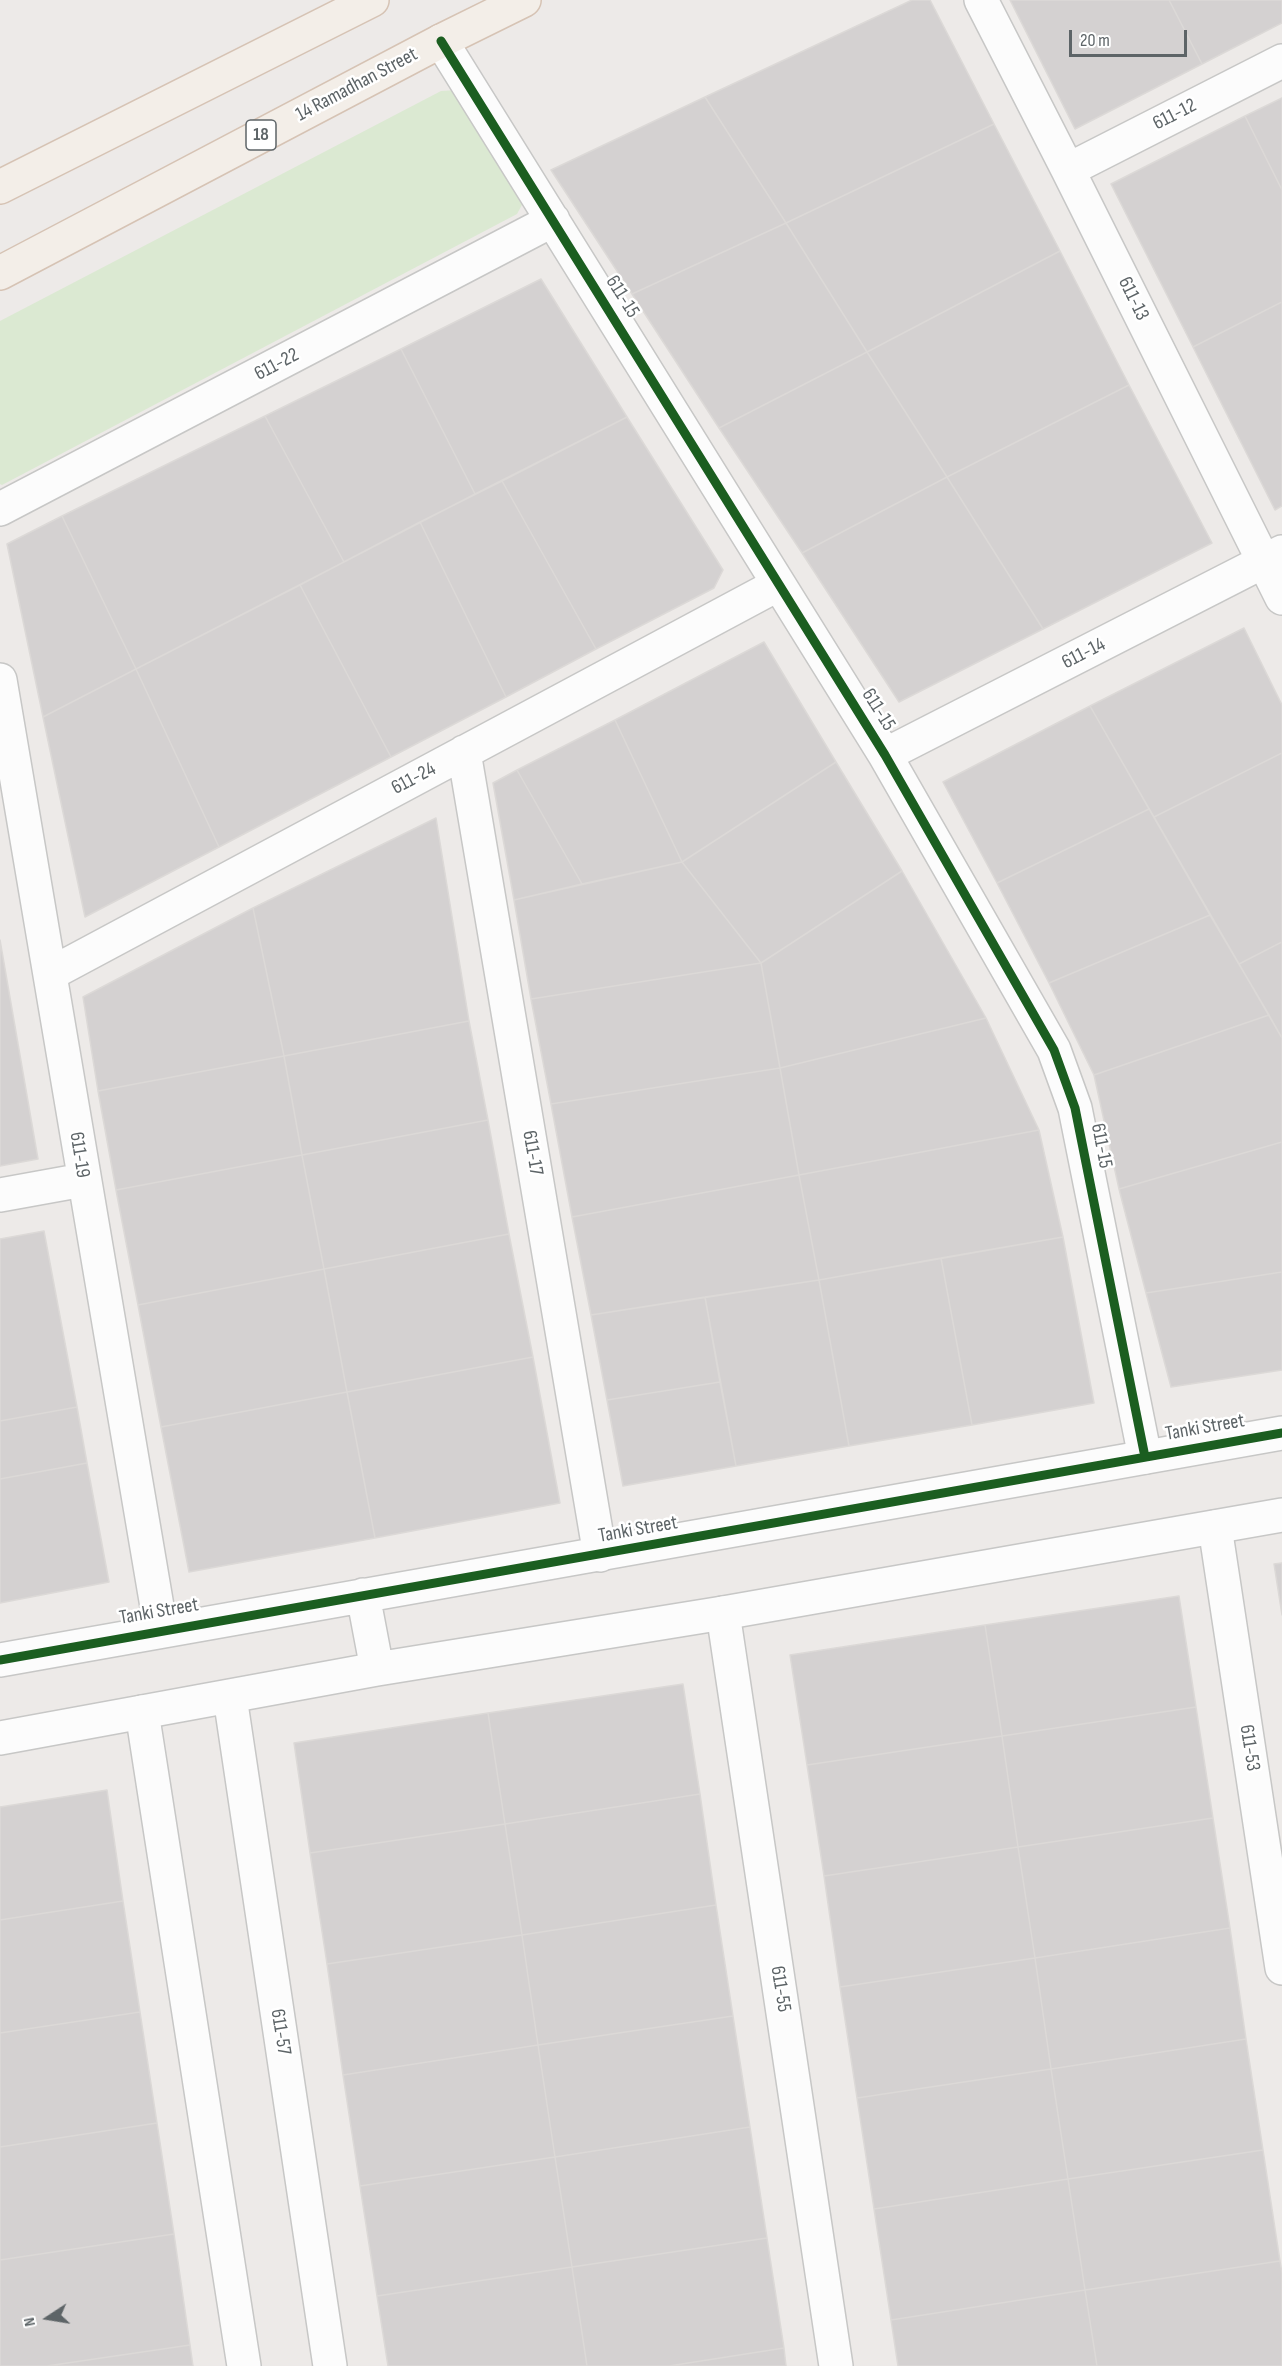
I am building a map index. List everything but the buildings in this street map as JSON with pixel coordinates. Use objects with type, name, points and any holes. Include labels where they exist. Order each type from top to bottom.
[{"type":"main road","points":[[0,187],[372,0]]},
{"type":"main road","name":"14 Ramadhan Street","points":[[0,273],[441,41],[524,0]]},
{"type":"street","name":"611-13","points":[[981,0],[1068,170],[1273,557],[1282,598]]},
{"type":"street","name":"611-15","points":[[441,41],[777,585],[885,755],[1054,1050],[1075,1108],[1145,1457]]},
{"type":"street","name":"611-12","points":[[1068,170],[1282,61]]},
{"type":"street","name":"611-22","points":[[0,510],[553,220]]},
{"type":"street","name":"611-14","points":[[885,755],[1273,557]]},
{"type":"street","name":"611-24","points":[[50,974],[777,585]]},
{"type":"street","name":"611-19","points":[[2,701],[161,1630]]},
{"type":"street","name":"611-17","points":[[464,752],[600,1555]]},
{"type":"street","points":[[0,1195],[83,1180]]},
{"type":"street","name":"Tanki Street","points":[[0,1660],[1282,1433]]},
{"type":"street","points":[[0,1738],[377,1669],[723,1613],[1282,1515]]},
{"type":"street","name":"611-53","points":[[1215,1527],[1282,1968]]},
{"type":"street","points":[[363,1595],[377,1669]]},
{"type":"street","name":"611-55","points":[[723,1613],[836,2366]]},
{"type":"street","name":"611-57","points":[[230,1697],[330,2366]]},
{"type":"street","points":[[142,1712],[244,2366]]},
{"type":"green space","points":[[457,90],[523,203],[517,214],[2,485],[0,484],[0,321],[441,91]]},
{"type":"cycle path","points":[[441,41],[885,755],[1054,1050],[1075,1108],[1145,1457]]},
{"type":"cycle path","points":[[0,1660],[1282,1433]]}]
